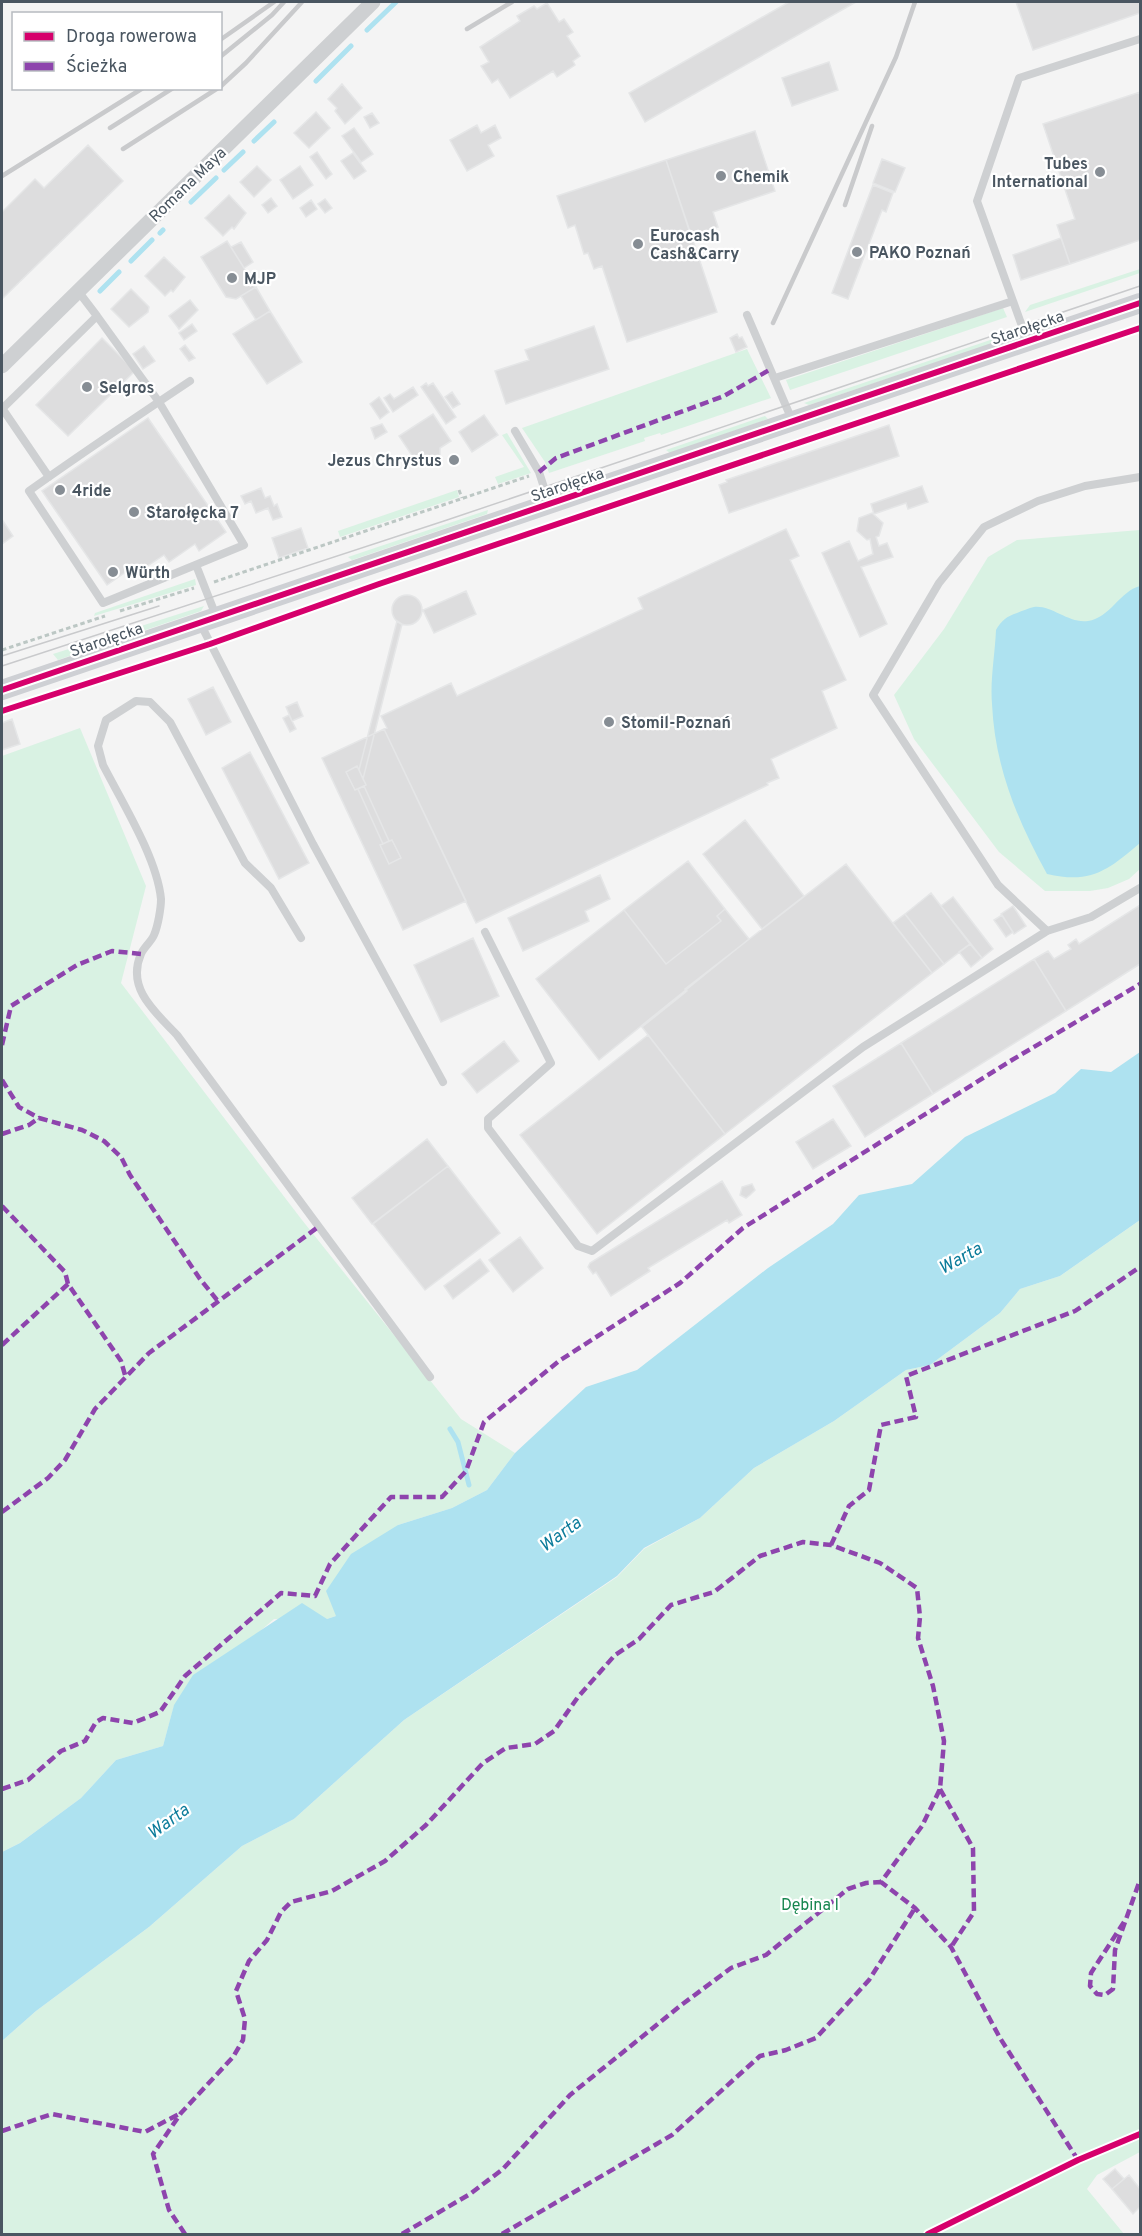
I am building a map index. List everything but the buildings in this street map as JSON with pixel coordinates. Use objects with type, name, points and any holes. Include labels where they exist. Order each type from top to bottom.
[{"type":"street","name":"Romana Maya","points":[[2,366],[373,2]]},
{"type":"street","name":"Starołęcka","points":[[2,690],[207,618],[1140,303]]},
{"type":"lane","points":[[1028,342],[977,201],[1019,78],[1140,39]]},
{"type":"lane","points":[[78,291],[159,402],[244,544],[103,603],[29,491],[49,477],[159,402],[190,381]]},
{"type":"lane","points":[[775,378],[820,366],[1013,301]]},
{"type":"lane","points":[[49,477],[2,408],[97,315]]},
{"type":"lane","points":[[747,315],[793,421]]},
{"type":"lane","points":[[515,431],[539,472],[549,504]]},
{"type":"lane","points":[[1047,931],[998,885],[873,695],[939,583],[984,526],[1057,495],[1085,486],[1140,477]]},
{"type":"lane","points":[[196,565],[204,585],[207,618],[313,844],[443,1082]]},
{"type":"lane","points":[[301,938],[272,888],[245,863],[170,722],[150,702],[136,701],[106,720],[98,746],[103,765],[155,870],[161,901],[154,934],[141,954],[136,978],[141,993],[152,1009],[177,1035],[430,1377]]},
{"type":"lane","points":[[485,932],[551,1063],[488,1119],[488,1128],[578,1246],[591,1251],[863,1047],[1047,931],[1091,917],[1140,888]]},
{"type":"path","points":[[116,612],[204,585],[539,472]]},
{"type":"path","points":[[459,490],[462,498]]},
{"type":"path","points":[[2,650],[106,615]]},
{"type":"green space","points":[[1140,269],[1140,273],[1025,312],[1030,305]]},
{"type":"green space","points":[[1003,308],[1007,317],[790,390],[786,380]]},
{"type":"green space","points":[[1008,334],[1006,339],[809,405],[804,403]]},
{"type":"green space","points":[[747,349],[771,398],[661,435],[660,433],[644,438],[645,441],[549,473],[545,462],[522,428]]},
{"type":"green space","points":[[765,416],[768,419],[670,453],[666,450]]},
{"type":"green space","points":[[507,433],[531,473],[498,484],[495,477],[524,467],[502,435]]},
{"type":"green space","points":[[457,490],[459,497],[340,537],[338,531]]},
{"type":"green space","points":[[488,510],[487,514],[352,560],[348,557]]},
{"type":"green space","points":[[1140,530],[1140,869],[1129,879],[1108,888],[1090,891],[1045,891],[999,852],[914,739],[894,695],[944,629],[988,557],[1017,540]]},
{"type":"green space","points":[[195,579],[196,585],[94,616],[95,613]]},
{"type":"green space","points":[[204,606],[201,611],[58,660],[53,654]]},
{"type":"green space","points":[[80,728],[146,886],[121,983],[302,1220],[461,1419],[515,1453],[487,1490],[452,1508],[398,1525],[336,1616],[327,1619],[274,1619],[174,1706],[163,1746],[116,1760],[81,1798],[20,1843],[2,1852],[2,756]]},
{"type":"green space","name":"Dębina I","points":[[1140,1220],[1140,2152],[1097,2175],[1087,2189],[1124,2234],[2,2234],[2,2041],[36,2011],[149,1927],[242,1846],[294,1819],[404,1720],[617,1577],[644,1549],[700,1518],[754,1468],[834,1421],[906,1370],[930,1365],[1000,1313],[1020,1289],[1060,1276]]},
{"type":"water","points":[[1140,586],[1140,843],[1118,861],[1098,873],[1075,877],[1047,874],[1017,813],[998,750],[992,695],[996,630],[1007,617],[1034,607],[1041,607],[1074,620],[1096,619],[1127,593]]},
{"type":"water","name":"Warta","points":[[1140,1052],[1140,1220],[1060,1276],[1020,1289],[1000,1313],[930,1365],[906,1370],[834,1421],[754,1468],[700,1518],[644,1548],[617,1576],[404,1720],[294,1819],[242,1846],[149,1927],[36,2011],[2,2041],[2,1852],[20,1843],[81,1798],[116,1760],[163,1746],[174,1705],[193,1675],[302,1603],[327,1619],[336,1616],[326,1591],[351,1554],[398,1525],[452,1508],[487,1490],[515,1453],[586,1387],[637,1370],[768,1268],[833,1224],[859,1195],[912,1184],[965,1137],[1055,1093],[1081,1069],[1111,1072]]},
{"type":"waterway","points":[[367,30],[396,2]]},
{"type":"waterway","points":[[316,81],[351,46]]},
{"type":"waterway","points":[[254,141],[274,122]]},
{"type":"waterway","points":[[224,170],[243,152]]},
{"type":"waterway","points":[[191,202],[216,178]]},
{"type":"waterway","points":[[160,233],[163,230]]},
{"type":"waterway","points":[[131,261],[152,240]]},
{"type":"waterway","points":[[100,291],[119,272]]},
{"type":"waterway","points":[[450,1429],[458,1442],[469,1485]]},
{"type":"tram line","points":[[2,666],[447,520],[1140,286]]},
{"type":"tram line","points":[[2,656],[159,606]]},
{"type":"railway","points":[[222,39],[274,2]]},
{"type":"railway","points":[[222,55],[272,15],[284,2]]},
{"type":"railway","points":[[222,85],[246,63],[302,2]]},
{"type":"railway","points":[[467,29],[512,2]]},
{"type":"railway","points":[[773,323],[896,57],[915,2]]},
{"type":"railway","points":[[2,176],[140,90]]},
{"type":"railway","points":[[110,128],[170,90]]},
{"type":"railway","points":[[123,149],[215,90]]},
{"type":"railway","points":[[845,205],[872,126]]},
{"type":"marked path","points":[[539,472],[556,458],[724,396],[771,369]]},
{"type":"marked path","points":[[2,1045],[11,1006],[77,965],[112,951],[141,954]]},
{"type":"marked path","points":[[2,1789],[28,1780],[61,1751],[85,1741],[96,1722],[103,1718],[133,1723],[160,1712],[185,1676],[281,1593],[315,1596],[330,1564],[391,1497],[442,1497],[466,1471],[484,1422],[559,1361],[680,1283],[743,1228],[1012,1060],[1140,984]]},
{"type":"marked path","points":[[2,1080],[19,1107],[39,1118]]},
{"type":"marked path","points":[[2,1134],[29,1125],[39,1118],[82,1130],[104,1141],[121,1157],[130,1175],[200,1279],[217,1300]]},
{"type":"marked path","points":[[2,1206],[65,1272],[68,1284],[121,1361],[125,1375]]},
{"type":"marked path","points":[[2,1512],[48,1478],[65,1460],[95,1409],[149,1353],[318,1227]]},
{"type":"marked path","points":[[831,1545],[849,1506],[869,1490],[881,1425],[916,1417],[906,1376],[1075,1311],[1140,1267]]},
{"type":"marked path","points":[[2,1345],[68,1284]]},
{"type":"marked path","points":[[185,2234],[169,2210],[153,2154],[181,2113],[233,2057],[243,2040],[245,2019],[236,1991],[249,1961],[267,1940],[281,1912],[291,1902],[332,1891],[385,1861],[426,1825],[483,1763],[506,1748],[535,1744],[554,1731],[578,1697],[615,1655],[639,1639],[671,1605],[714,1592],[760,1556],[803,1542],[831,1545],[880,1563],[917,1588],[920,1617],[918,1638],[933,1686],[944,1741],[940,1789],[922,1826],[881,1882],[915,1908],[951,1947],[1000,2038],[1078,2160]]},
{"type":"marked path","points":[[940,1789],[973,1848],[974,1912],[951,1947]]},
{"type":"marked path","points":[[1124,1922],[1091,1973],[1090,1986],[1097,1994],[1105,1995],[1113,1989],[1115,1950],[1140,1880]]},
{"type":"marked path","points":[[402,2234],[470,2194],[503,2169],[570,2095],[731,1968],[766,1955],[848,1889],[866,1883],[881,1882]]},
{"type":"marked path","points":[[502,2234],[672,2135],[760,2056],[786,2050],[816,2038],[869,1980],[915,1908]]},
{"type":"marked path","points":[[2,2131],[52,2114],[145,2132],[179,2114]]},
{"type":"cycle path","points":[[2,690],[1140,303]]},
{"type":"cycle path","points":[[2,711],[210,644],[379,584],[1140,328]]},
{"type":"cycle path","points":[[928,2234],[1078,2160],[1140,2134]]},
{"type":"place","name":"Tubes International","points":[[1100,172]]},
{"type":"place","name":"Chemik","points":[[721,176]]},
{"type":"place","name":"Eurocash Cash&Carry","points":[[638,244]]},
{"type":"place","name":"PAKO Poznań","points":[[857,252]]},
{"type":"place","name":"MJP","points":[[232,278]]},
{"type":"place","name":"Selgros","points":[[87,387]]},
{"type":"place","name":"Jezus Chrystus","points":[[454,460]]},
{"type":"place","name":"4ride","points":[[60,490]]},
{"type":"place","name":"Starołęcka 7","points":[[134,512]]},
{"type":"place","name":"Würth","points":[[113,572]]},
{"type":"place","name":"Stomil-Poznań","points":[[609,722]]}]
